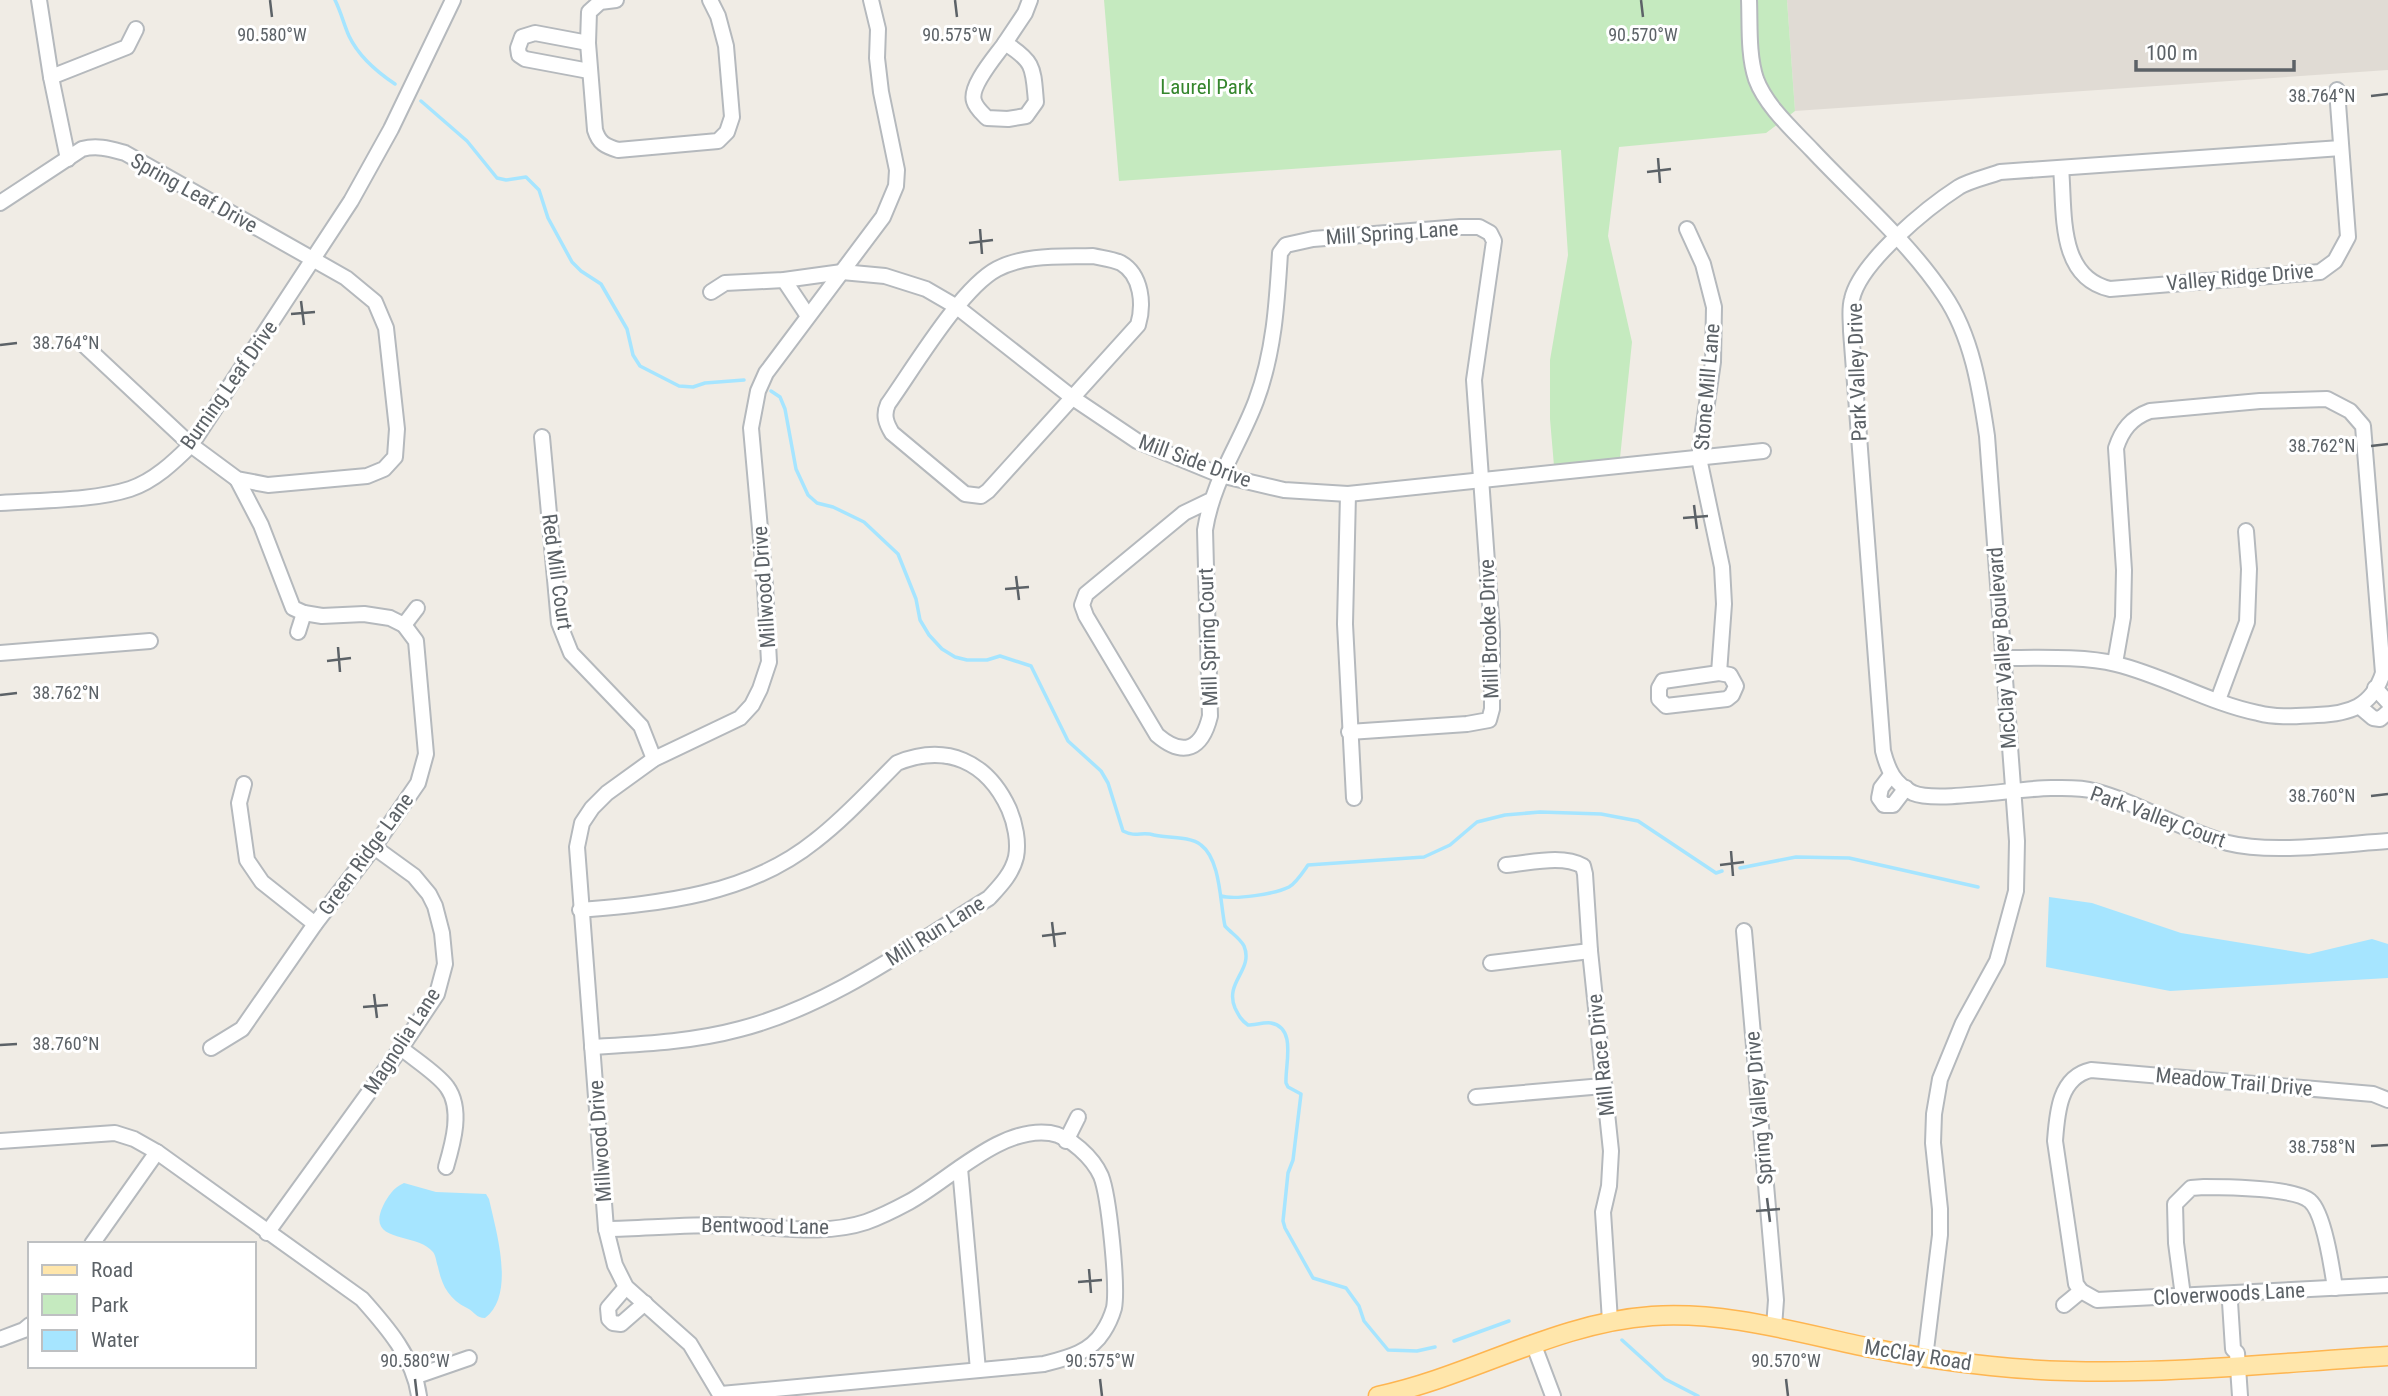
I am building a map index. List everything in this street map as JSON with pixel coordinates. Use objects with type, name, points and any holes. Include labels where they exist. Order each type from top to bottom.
[{"type":"main road","name":"McClay Road","points":[[1378,1396],[1428,1383],[1573,1330],[1610,1321],[1681,1315],[1740,1319],[1925,1358],[2057,1372],[2237,1359],[2388,1356]]},
{"type":"street","points":[[39,0],[68,159]]},
{"type":"street","name":"Burning Leaf Drive","points":[[0,503],[90,496],[131,489],[167,468],[191,445],[351,201],[391,129],[453,0]]},
{"type":"street","points":[[615,0],[600,2],[589,12],[587,43],[594,130],[606,147],[618,150],[718,141],[727,132],[732,117],[726,46],[718,16],[710,0]]},
{"type":"street","name":"Millwood Drive","points":[[721,1395],[690,1345],[626,1287],[615,1265],[606,1230],[577,847],[582,823],[607,793],[654,760],[740,718],[752,705],[760,689],[769,662],[751,428],[758,391],[766,373],[883,217],[896,186],[897,170],[881,92],[877,58],[878,29],[871,0]]},
{"type":"street","points":[[1005,43],[1022,54],[1030,64],[1036,102],[1026,116],[1009,119],[987,118],[974,103],[972,93],[976,83],[1025,13],[1030,0]]},
{"type":"street","name":"McClay Valley Boulevard","points":[[1749,0],[1752,67],[1765,97],[1790,128],[1897,237],[1946,297],[1966,342],[1980,388],[1987,436],[2017,841],[2016,891],[1997,961],[1951,1049],[1940,1079],[1934,1114],[1934,1166],[1940,1209],[1940,1235],[1925,1358]]},
{"type":"street","points":[[51,77],[127,47],[136,29]]},
{"type":"street","points":[[587,43],[535,33],[522,37],[518,48],[519,55],[525,59],[589,71]]},
{"type":"street","name":"Valley Ridge Drive","points":[[2062,168],[2068,248],[2074,265],[2087,280],[2098,286],[2110,289],[2320,272],[2335,261],[2348,237],[2337,90]]},
{"type":"street","name":"Spring Leaf Drive","points":[[0,203],[82,149],[94,146],[125,153],[346,278],[375,302],[386,328],[397,429],[395,457],[384,469],[367,476],[265,485]]},
{"type":"street","name":"Park Valley Drive","points":[[1906,788],[1893,804],[1884,805],[1880,798],[1881,788],[1891,775],[1882,740],[1850,313],[1852,298],[1862,275],[1897,237],[1929,208],[1962,186],[2000,172],[2341,148]]},
{"type":"street","name":"Mill Spring Lane","points":[[1220,475],[1256,402],[1265,375],[1276,315],[1280,253],[1286,245],[1312,239],[1479,228],[1490,233],[1494,241],[1474,380],[1481,481]]},
{"type":"street","name":"Stone Mill Lane","points":[[1687,229],[1703,264],[1714,307],[1713,362],[1699,458],[1722,567],[1724,604],[1719,673]]},
{"type":"street","points":[[1093,256],[1121,263],[1136,278],[1141,300],[1138,325],[981,496],[965,494],[892,433],[886,421],[885,411],[957,307],[975,285],[997,268],[1037,258],[1093,256]]},
{"type":"street","name":"Mill Side Drive","points":[[711,292],[725,283],[784,280],[842,272],[885,276],[926,289],[957,307],[1073,398],[1137,441],[1220,475],[1284,490],[1348,494],[1763,452]]},
{"type":"street","points":[[784,280],[808,316]]},
{"type":"street","points":[[83,344],[191,445],[237,479],[265,485],[253,509]]},
{"type":"street","points":[[2004,658],[2052,658],[2115,663],[2259,714],[2332,715],[2360,707],[2383,673],[2363,426],[2350,411],[2327,399],[2260,401],[2150,411],[2127,426],[2116,448],[2124,570],[2123,617],[2115,663]]},
{"type":"street","name":"Red Mill Court","points":[[542,437],[559,624],[571,653],[641,726],[654,760]]},
{"type":"street","name":"Mill Spring Court","points":[[1211,500],[1184,513],[1086,594],[1082,605],[1157,734],[1173,746],[1182,748],[1190,748],[1200,741],[1210,716],[1205,530],[1211,500],[1220,475]]},
{"type":"street","points":[[237,479],[253,509],[293,608],[322,616],[364,614],[390,618],[404,625],[417,608]]},
{"type":"street","name":"Mill Brooke Drive","points":[[1349,732],[1489,720],[1492,709],[1492,632],[1481,481]]},
{"type":"street","points":[[1348,494],[1345,624],[1354,798]]},
{"type":"street","points":[[2218,700],[2247,622],[2249,569],[2246,531]]},
{"type":"street","points":[[298,632],[304,613]]},
{"type":"street","name":"Green Ridge Lane","points":[[211,1048],[242,1029],[418,783],[426,754],[416,642],[404,625]]},
{"type":"street","points":[[0,653],[150,641]]},
{"type":"street","points":[[1719,673],[1730,675],[1736,686],[1727,699],[1666,706],[1659,699],[1659,688],[1663,681],[1719,673]]},
{"type":"street","points":[[2375,688],[2388,702]]},
{"type":"street","points":[[2360,707],[2373,719],[2380,719],[2388,712]]},
{"type":"street","name":"Mill Run Lane","points":[[580,910],[642,905],[702,895],[746,881],[814,842],[897,763],[912,757],[950,755],[976,766],[991,780],[1014,822],[1016,857],[1006,880],[989,898],[842,987],[792,1011],[741,1029],[677,1041],[592,1047]]},
{"type":"street","points":[[1891,775],[1914,794],[1934,797],[2012,790]]},
{"type":"street","points":[[244,784],[239,803],[247,860],[262,881],[315,924]]},
{"type":"street","name":"Park Valley Court","points":[[2012,790],[2091,790],[2143,808],[2195,833],[2241,846],[2303,847],[2388,841]]},
{"type":"street","name":"Magnolia Lane","points":[[267,1233],[437,994],[445,964],[436,906],[414,876],[374,847]]},
{"type":"street","name":"Mill Race Drive","points":[[1506,865],[1563,860],[1583,866],[1611,1164],[1603,1212],[1610,1321]]},
{"type":"street","name":"Spring Valley Drive","points":[[1744,931],[1776,1300],[1774,1326]]},
{"type":"street","points":[[1491,962],[1590,951]]},
{"type":"street","points":[[401,1048],[447,1085],[454,1100],[455,1138],[446,1167]]},
{"type":"street","name":"Meadow Trail Drive","points":[[2079,1287],[2055,1141],[2065,1088],[2080,1072],[2109,1071],[2374,1094],[2388,1100]]},
{"type":"street","points":[[1476,1097],[1603,1086]]},
{"type":"street","points":[[1066,1141],[1078,1116]]},
{"type":"street","points":[[0,1141],[115,1133],[134,1139],[157,1152],[362,1299],[388,1329],[417,1376],[419,1396]]},
{"type":"street","name":"Bentwood Lane","points":[[606,1230],[725,1225],[827,1229],[865,1222],[909,1202],[995,1146],[1017,1136],[1054,1133],[1081,1150],[1092,1161],[1101,1177],[1106,1197],[1114,1309],[1103,1334],[1079,1355],[1044,1364],[721,1395]]},
{"type":"street","points":[[93,1242],[157,1152]]},
{"type":"street","points":[[960,1168],[978,1370]]},
{"type":"street","points":[[2183,1296],[2176,1243],[2175,1204],[2191,1188],[2204,1186],[2293,1193],[2311,1201],[2327,1245],[2335,1288]]},
{"type":"street","name":"Cloverwoods Lane","points":[[2079,1287],[2097,1300],[2111,1301],[2388,1285]]},
{"type":"street","points":[[626,1287],[608,1308],[609,1319],[613,1323],[621,1324],[645,1303]]},
{"type":"street","points":[[2064,1305],[2079,1287]]},
{"type":"street","points":[[2234,1294],[2230,1302],[2240,1396]]},
{"type":"street","points":[[0,1339],[24,1331],[28,1327]]},
{"type":"street","points":[[1533,1343],[1553,1396]]},
{"type":"street","points":[[417,1376],[469,1358]]},
{"type":"shaded area","points":[[1787,0],[2388,0],[2388,70],[1795,111]]},
{"type":"green space","name":"Laurel Park","points":[[1104,0],[1787,0],[1795,111],[1766,133],[1619,147],[1608,236],[1632,342],[1620,458],[1554,466],[1550,419],[1550,360],[1568,255],[1561,150],[1119,181]]},
{"type":"water","points":[[2049,897],[2092,903],[2181,933],[2309,954],[2372,939],[2388,944],[2388,978],[2170,991],[2046,967]]},
{"type":"water","points":[[404,1183],[436,1192],[486,1194],[489,1199],[499,1245],[502,1279],[494,1308],[485,1318],[477,1316],[447,1291],[433,1252],[426,1246],[387,1232],[381,1226],[379,1218],[385,1202],[394,1190]]},
{"type":"waterway","points":[[335,0],[357,50],[375,69],[395,84]]},
{"type":"waterway","points":[[421,101],[467,141],[497,178],[506,180],[526,177],[539,190],[548,218],[572,262],[601,284],[627,329],[633,355],[640,366],[679,386],[693,387],[705,383],[744,380]]},
{"type":"waterway","points":[[771,391],[780,397],[785,409],[796,469],[808,495],[817,503],[833,507],[864,522],[898,554],[916,599],[920,620],[942,649],[967,660],[987,660],[1000,656],[1031,666],[1068,741],[1101,771],[1108,783],[1123,831],[1191,840],[1208,852],[1219,883],[1225,926],[1242,943],[1246,954],[1243,969],[1233,991],[1235,1008],[1240,1018],[1248,1025],[1271,1023],[1284,1032],[1288,1048],[1286,1083],[1301,1094],[1293,1160],[1288,1173],[1283,1221],[1285,1228],[1313,1278],[1346,1288],[1359,1306],[1364,1321],[1388,1350],[1417,1351],[1435,1347]]},
{"type":"waterway","points":[[1221,896],[1245,897],[1283,890],[1294,883],[1308,865],[1424,857],[1450,845],[1477,822],[1505,815],[1540,812],[1601,814],[1638,821],[1716,873],[1722,871]]},
{"type":"waterway","points":[[1740,868],[1796,857],[1849,858],[1978,887]]},
{"type":"waterway","points":[[1454,1341],[1509,1321]]},
{"type":"waterway","points":[[1622,1340],[1665,1379],[1698,1396]]}]
